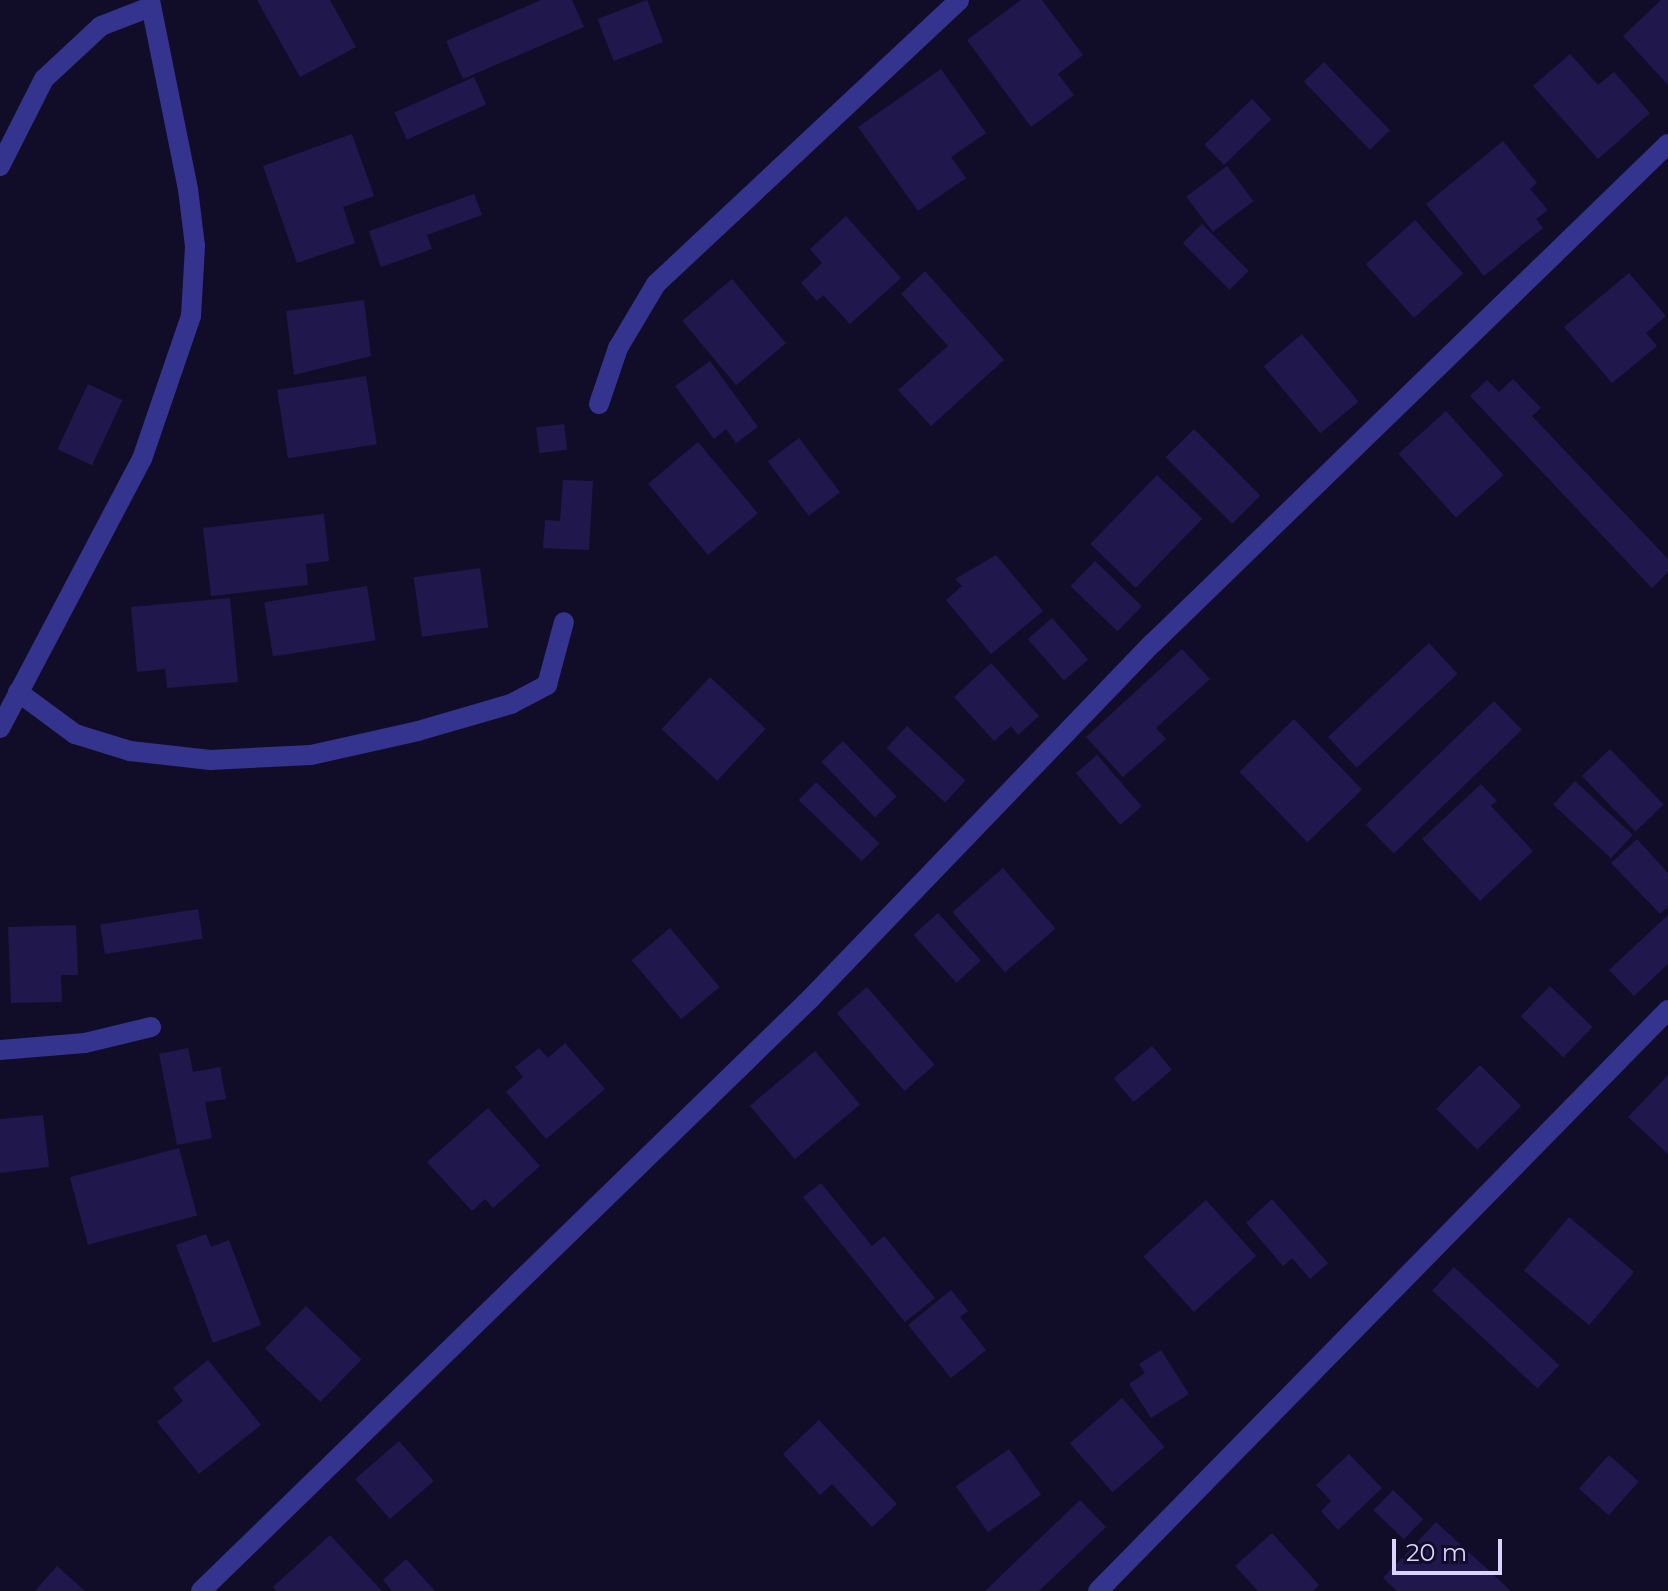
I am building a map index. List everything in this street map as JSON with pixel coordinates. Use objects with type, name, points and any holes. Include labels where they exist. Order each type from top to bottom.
[{"type":"street","points":[[599,404],[618,348],[656,284],[959,0]]},
{"type":"street","points":[[0,166],[44,79],[101,26],[150,3],[188,189],[195,246],[191,316],[142,459],[0,728]]},
{"type":"street","points":[[201,1591],[810,999],[1153,643],[1668,144]]},
{"type":"street","points":[[18,692],[75,734],[130,751],[210,760],[311,755],[444,724],[511,704],[547,685],[564,622]]},
{"type":"street","points":[[1098,1591],[1668,1010]]},
{"type":"street","points":[[0,1050],[85,1043],[151,1027]]},
{"type":"building","points":[[257,0],[330,0],[356,47],[300,77]]},
{"type":"building","points":[[541,0],[572,0],[584,27],[463,79],[446,41]]},
{"type":"building","points":[[647,0],[663,42],[614,61],[598,19]]},
{"type":"building","points":[[1021,0],[1042,0],[1083,55],[1058,74],[1074,95],[1031,127],[967,40]]},
{"type":"building","points":[[1661,0],[1668,0],[1668,85],[1623,36]]},
{"type":"building","points":[[1570,54],[1598,85],[1614,72],[1650,113],[1598,159],[1533,86]]},
{"type":"building","points":[[1324,62],[1390,130],[1370,150],[1304,81]]},
{"type":"building","points":[[941,69],[986,133],[951,157],[966,178],[918,211],[858,127]]},
{"type":"building","points":[[474,77],[486,104],[407,140],[395,112]]},
{"type":"building","points":[[1252,99],[1271,119],[1224,165],[1205,145]]},
{"type":"building","points":[[352,134],[374,196],[343,207],[355,243],[297,263],[263,166]]},
{"type":"building","points":[[1503,141],[1537,183],[1530,189],[1548,210],[1536,219],[1543,228],[1484,276],[1426,204]]},
{"type":"building","points":[[1227,166],[1253,201],[1213,232],[1186,197]]},
{"type":"building","points":[[474,194],[482,215],[427,235],[432,249],[381,267],[369,231]]},
{"type":"building","points":[[846,216],[901,278],[850,324],[823,295],[817,301],[801,283],[822,263],[810,249]]},
{"type":"building","points":[[1415,220],[1463,274],[1414,318],[1366,264]]},
{"type":"building","points":[[1202,224],[1249,271],[1230,290],[1183,243]]},
{"type":"building","points":[[925,271],[1004,360],[931,426],[898,390],[948,346],[901,294]]},
{"type":"building","points":[[1629,273],[1666,316],[1646,333],[1657,346],[1612,383],[1564,327]]},
{"type":"building","points":[[732,279],[786,343],[736,385],[682,321]]},
{"type":"building","points":[[364,300],[371,356],[294,375],[286,311]]},
{"type":"building","points":[[1302,334],[1359,401],[1320,434],[1264,366]]},
{"type":"building","points":[[710,361],[758,427],[736,443],[726,429],[714,439],[675,386]]},
{"type":"building","points":[[366,376],[377,444],[288,458],[277,390]]},
{"type":"building","points":[[1513,379],[1541,408],[1532,416],[1668,559],[1668,572],[1652,588],[1470,396],[1487,380],[1499,392]]},
{"type":"building","points":[[88,384],[122,400],[92,465],[58,449]]},
{"type":"building","points":[[1446,411],[1504,475],[1456,518],[1398,454]]},
{"type":"building","points":[[564,424],[567,450],[539,453],[536,427]]},
{"type":"building","points":[[1194,429],[1260,495],[1232,524],[1166,457]]},
{"type":"building","points":[[799,438],[840,492],[809,516],[768,461]]},
{"type":"building","points":[[698,442],[758,513],[708,555],[648,484]]},
{"type":"building","points":[[1157,475],[1202,519],[1136,588],[1090,544]]},
{"type":"building","points":[[563,480],[593,481],[589,550],[543,548],[545,520],[560,521]]},
{"type":"building","points":[[324,514],[329,561],[306,564],[308,585],[211,596],[203,528]]},
{"type":"building","points":[[996,555],[1043,611],[991,654],[946,600],[962,586],[955,579]]},
{"type":"building","points":[[1095,561],[1142,606],[1117,631],[1071,586]]},
{"type":"building","points":[[480,568],[488,627],[422,637],[414,577]]},
{"type":"building","points":[[367,586],[376,640],[273,657],[264,602]]},
{"type":"building","points":[[230,598],[238,682],[167,688],[165,669],[137,672],[131,607]]},
{"type":"building","points":[[1052,618],[1088,660],[1064,681],[1028,639]]},
{"type":"building","points":[[1429,643],[1458,674],[1357,768],[1328,737]]},
{"type":"building","points":[[1182,649],[1210,679],[1156,728],[1166,739],[1123,777],[1086,737]]},
{"type":"building","points":[[991,663],[1039,716],[1018,735],[1011,726],[994,741],[954,697]]},
{"type":"building","points":[[710,677],[766,729],[717,781],[662,729]]},
{"type":"building","points":[[1494,701],[1522,730],[1394,853],[1366,825]]},
{"type":"building","points":[[1294,719],[1362,789],[1307,842],[1239,772]]},
{"type":"building","points":[[907,726],[966,781],[945,803],[887,748]]},
{"type":"building","points":[[843,741],[896,796],[875,817],[821,762]]},
{"type":"building","points":[[1610,749],[1663,804],[1635,831],[1582,776]]},
{"type":"building","points":[[1097,755],[1142,806],[1120,825],[1076,773]]},
{"type":"building","points":[[1575,781],[1633,835],[1611,858],[1553,804]]},
{"type":"building","points":[[816,782],[879,843],[862,861],[799,800]]},
{"type":"building","points":[[1481,784],[1497,801],[1491,806],[1533,851],[1480,901],[1422,839]]},
{"type":"building","points":[[1637,839],[1668,873],[1668,907],[1660,914],[1611,863]]},
{"type":"building","points":[[1003,868],[1055,928],[1005,972],[952,912]]},
{"type":"building","points":[[198,909],[203,939],[105,954],[100,924]]},
{"type":"building","points":[[938,913],[981,961],[956,983],[913,935]]},
{"type":"building","points":[[1668,915],[1668,964],[1634,996],[1609,970]]},
{"type":"building","points":[[76,925],[78,975],[61,975],[62,1002],[11,1003],[8,927]]},
{"type":"building","points":[[670,928],[719,987],[681,1019],[632,960]]},
{"type":"building","points":[[1550,986],[1592,1027],[1563,1057],[1521,1016]]},
{"type":"building","points":[[867,987],[935,1065],[904,1091],[837,1013]]},
{"type":"building","points":[[565,1043],[605,1089],[546,1139],[506,1092],[523,1077],[515,1067],[539,1048],[548,1058]]},
{"type":"building","points":[[1152,1046],[1172,1070],[1134,1102],[1114,1078]]},
{"type":"building","points":[[188,1048],[193,1072],[220,1067],[226,1099],[205,1102],[212,1138],[177,1145],[159,1054]]},
{"type":"building","points":[[815,1051],[860,1105],[795,1159],[750,1106]]},
{"type":"building","points":[[1480,1065],[1521,1106],[1477,1150],[1436,1109]]},
{"type":"building","points":[[1668,1075],[1668,1154],[1628,1117]]},
{"type":"building","points":[[488,1108],[540,1166],[493,1208],[485,1199],[472,1211],[427,1162]]},
{"type":"building","points":[[43,1115],[49,1167],[0,1173],[0,1119]]},
{"type":"building","points":[[179,1148],[197,1216],[88,1245],[70,1177]]},
{"type":"building","points":[[821,1183],[872,1246],[884,1236],[935,1298],[905,1322],[803,1197]]},
{"type":"building","points":[[1272,1199],[1328,1263],[1310,1279],[1292,1258],[1283,1266],[1246,1223]]},
{"type":"building","points":[[1206,1200],[1256,1256],[1194,1312],[1144,1256]]},
{"type":"building","points":[[1569,1217],[1634,1272],[1589,1325],[1524,1271]]},
{"type":"building","points":[[206,1234],[211,1247],[229,1240],[261,1325],[213,1343],[176,1245]]},
{"type":"building","points":[[1454,1267],[1559,1365],[1537,1389],[1432,1290]]},
{"type":"building","points":[[951,1290],[968,1311],[960,1317],[986,1350],[951,1378],[908,1325]]},
{"type":"building","points":[[306,1306],[361,1359],[320,1402],[265,1348]]},
{"type":"building","points":[[1161,1350],[1189,1394],[1151,1418],[1129,1384],[1145,1373],[1139,1364]]},
{"type":"building","points":[[208,1360],[261,1425],[199,1474],[157,1422],[183,1401],[173,1388]]},
{"type":"building","points":[[1122,1398],[1165,1447],[1113,1492],[1070,1443]]},
{"type":"building","points":[[819,1420],[897,1504],[872,1527],[832,1484],[820,1495],[783,1454]]},
{"type":"building","points":[[399,1441],[434,1481],[390,1519],[355,1479]]},
{"type":"building","points":[[1009,1449],[1041,1495],[988,1532],[956,1486]]},
{"type":"building","points":[[1349,1454],[1382,1488],[1338,1530],[1321,1511],[1331,1501],[1316,1485]]},
{"type":"building","points":[[1609,1455],[1639,1482],[1609,1515],[1579,1488]]},
{"type":"building","points":[[1393,1490],[1423,1519],[1404,1539],[1374,1510]]},
{"type":"building","points":[[1080,1500],[1106,1527],[1039,1591],[985,1591]]},
{"type":"building","points":[[1436,1522],[1511,1591],[1397,1591],[1383,1578]]},
{"type":"building","points":[[1272,1533],[1319,1585],[1313,1591],[1258,1591],[1235,1566]]},
{"type":"building","points":[[330,1535],[382,1591],[276,1591],[273,1587]]},
{"type":"building","points":[[406,1559],[435,1591],[392,1591],[383,1580]]},
{"type":"building","points":[[57,1566],[85,1591],[35,1591]]}]
